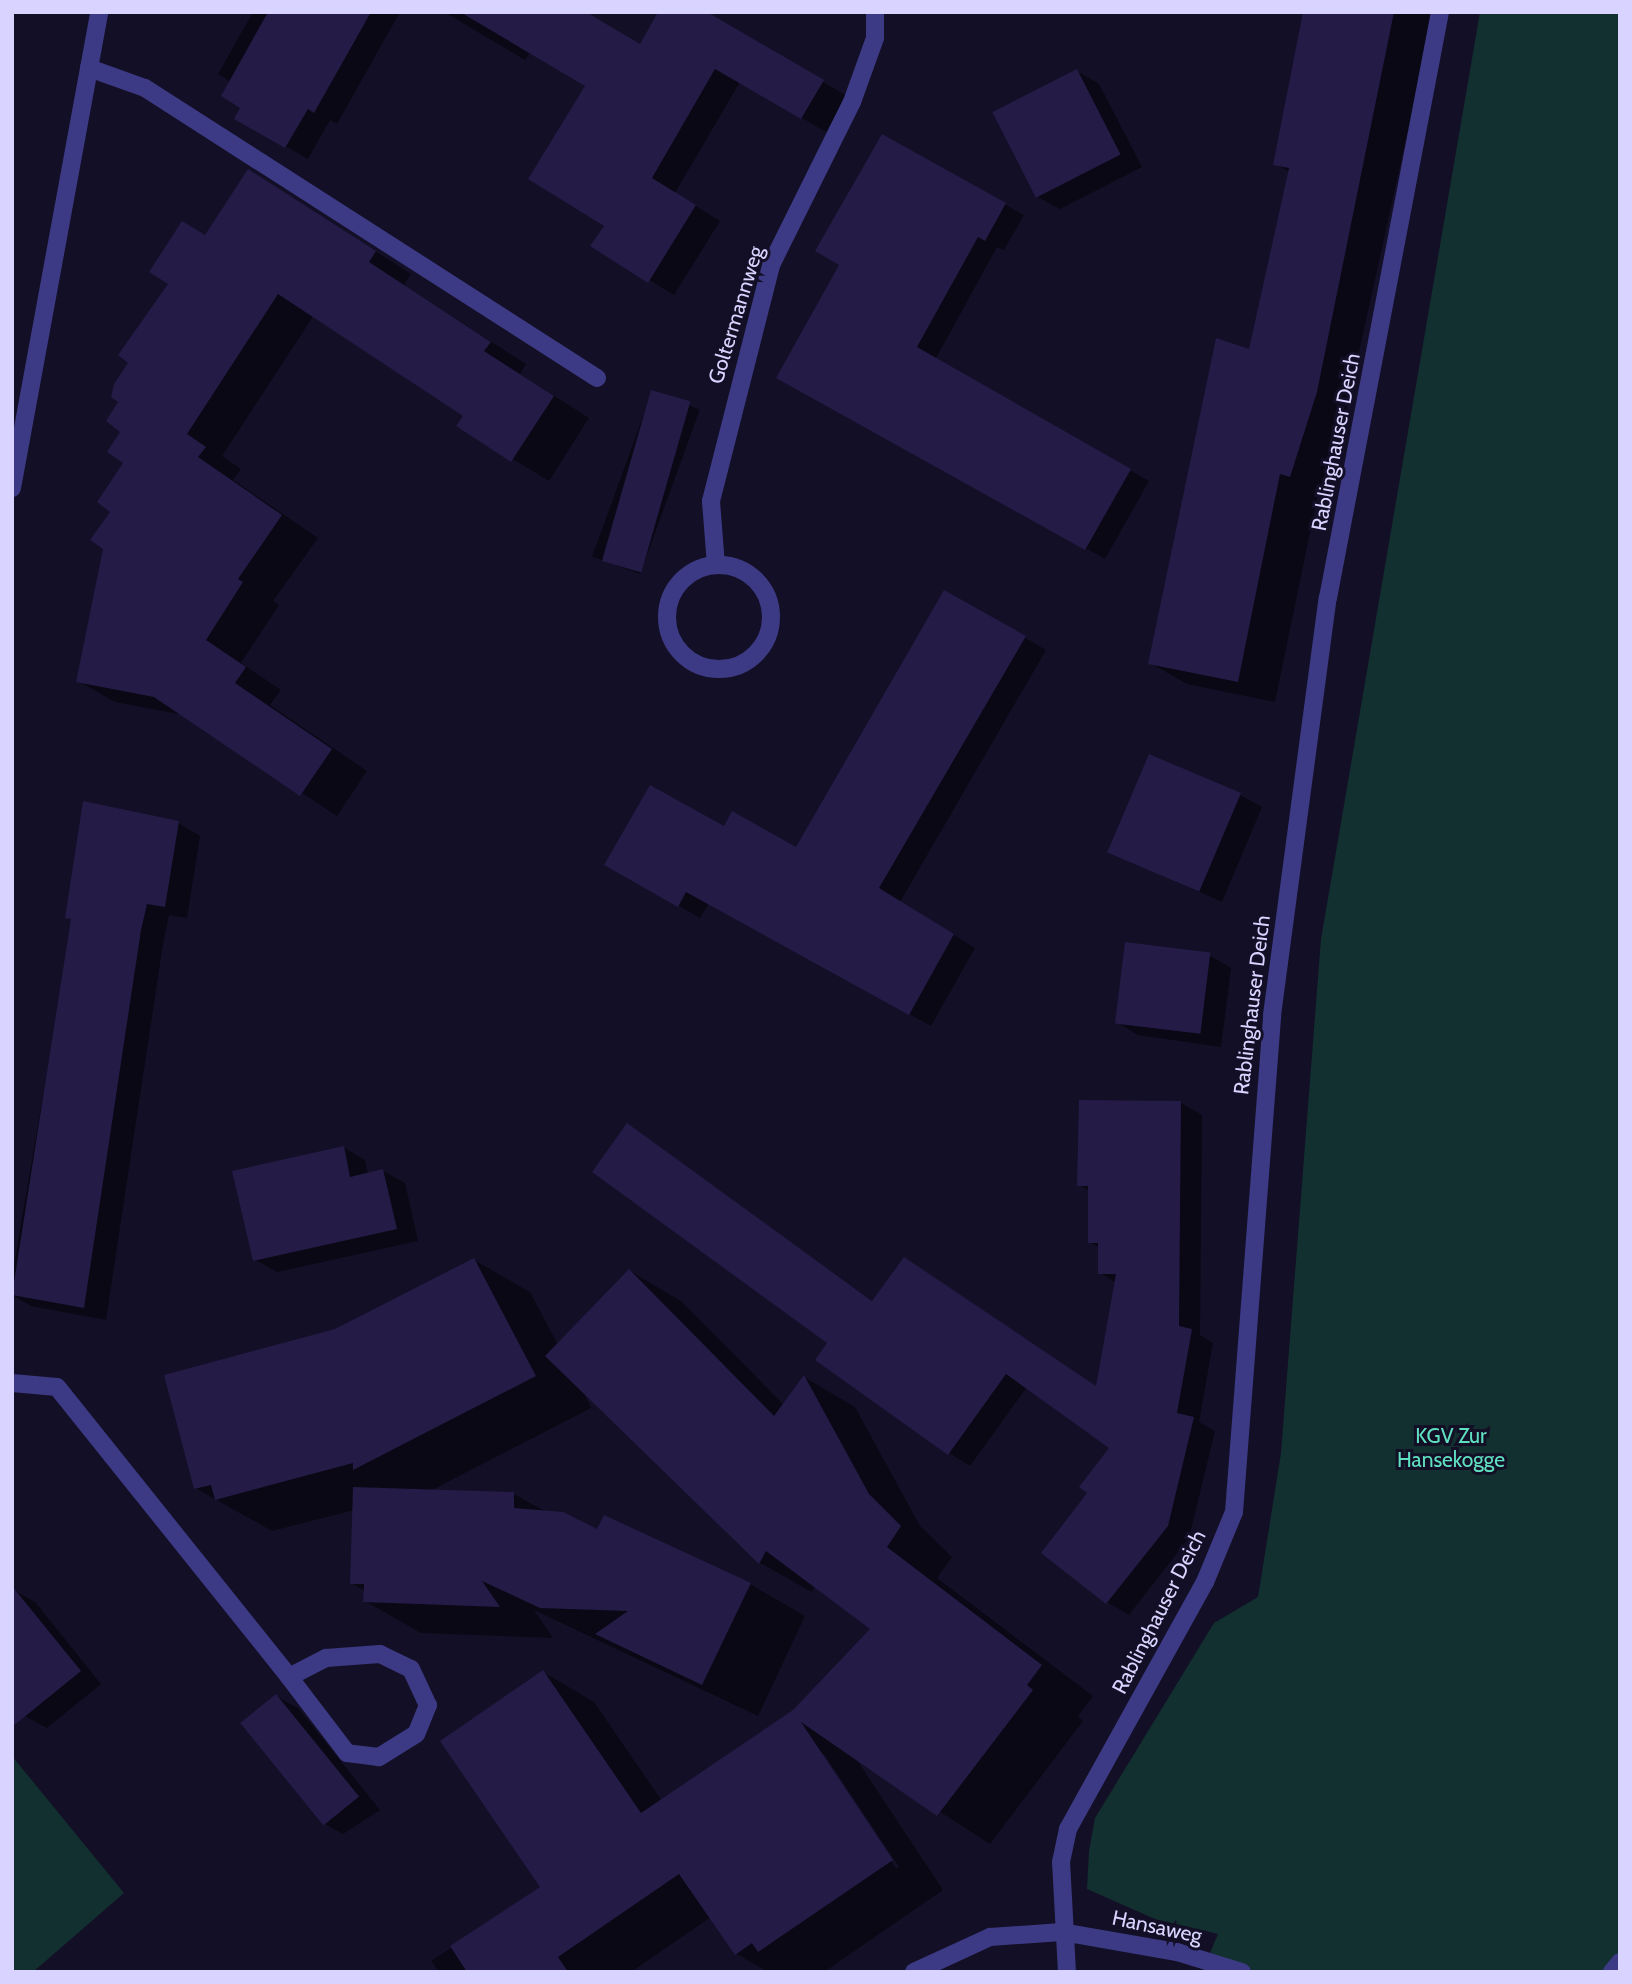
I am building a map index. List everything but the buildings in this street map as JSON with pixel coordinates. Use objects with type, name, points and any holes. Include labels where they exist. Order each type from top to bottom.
[{"type":"street","points":[[12,488],[99,12]]},
{"type":"street","name":"Goltermannweg","points":[[716,565],[713,490],[771,265],[852,102],[876,38],[875,12]]},
{"type":"street","name":"Rablinghauser Deich","points":[[1067,1972],[1062,1933],[1061,1862],[1068,1829],[1205,1582],[1234,1512],[1272,1015],[1321,653],[1440,12]]},
{"type":"street","points":[[89,68],[145,88],[597,378]]},
{"type":"street","points":[[716,565],[752,576],[771,609],[763,646],[732,668],[712,669],[679,651],[666,615],[681,580],[716,565]]},
{"type":"street","points":[[12,1383],[57,1387],[347,1753],[379,1757],[416,1734],[428,1705],[411,1669],[380,1654],[326,1658],[289,1677]]},
{"type":"street","name":"Hansaweg","points":[[914,1972],[990,1937],[1062,1933],[1177,1952],[1242,1972]]},
{"type":"street","points":[[1612,1972],[1620,1962]]},
{"type":"green space","name":"KGV Zur Hansekogge","points":[[1480,12],[1620,12],[1620,1972],[1202,1972],[1218,1934],[1155,1919],[1087,1889],[1089,1851],[1095,1818],[1214,1623],[1258,1597],[1281,1453],[1321,939]]},
{"type":"green space","points":[[12,1756],[124,1893],[33,1972],[12,1972]]}]
